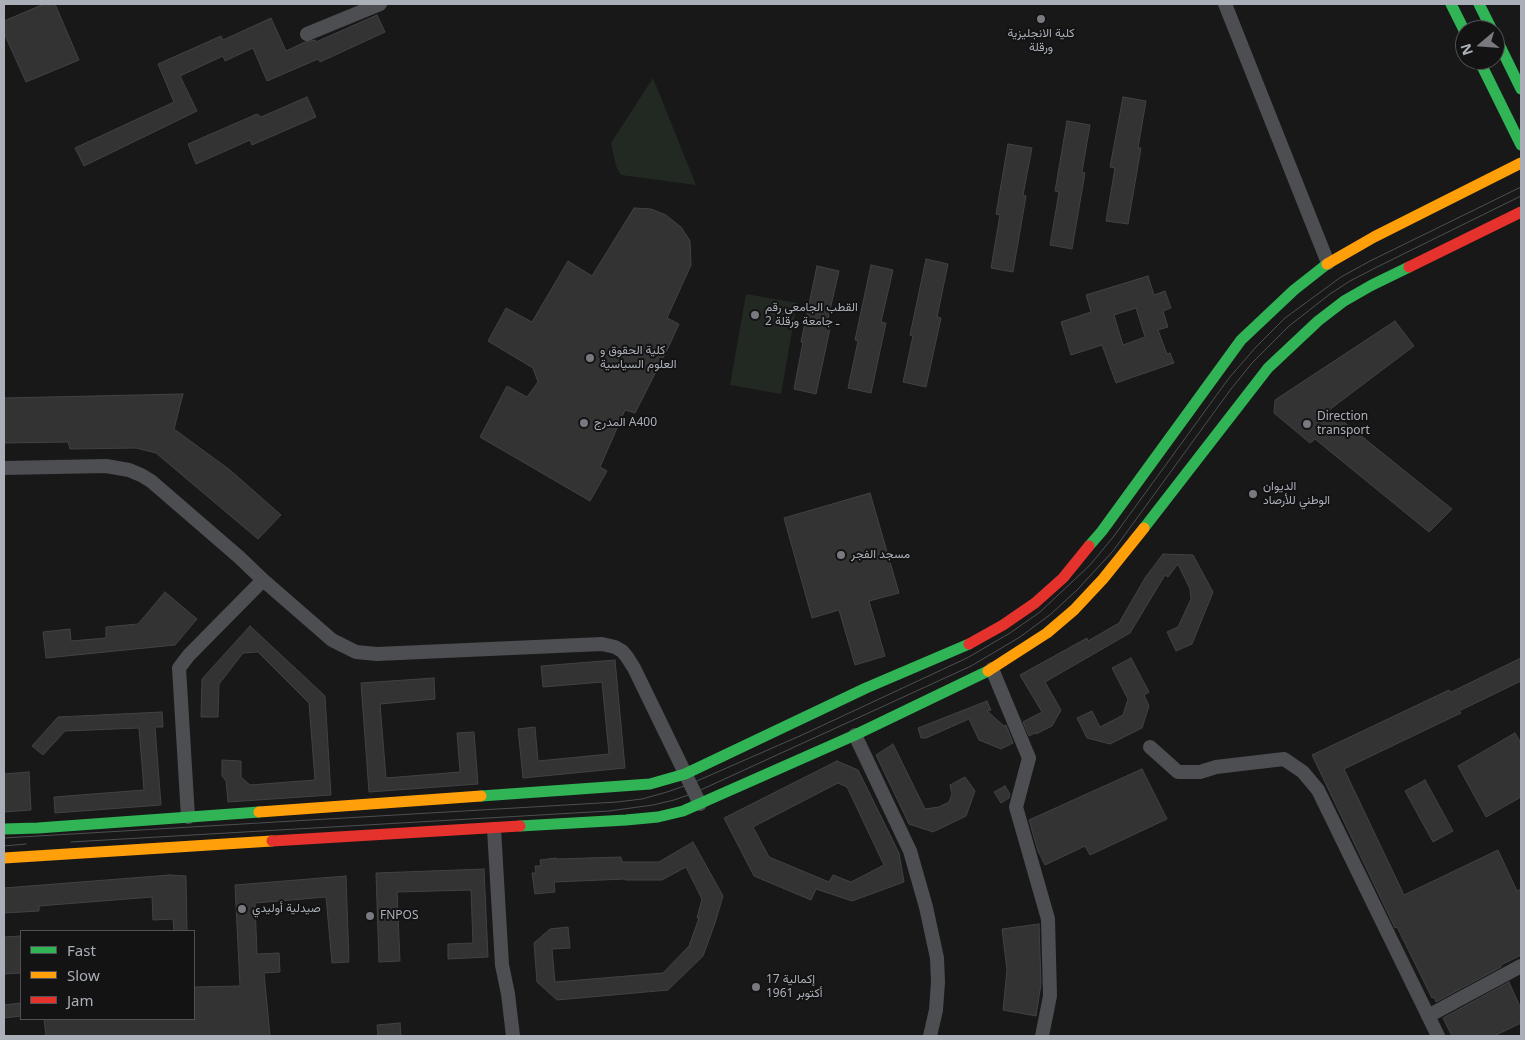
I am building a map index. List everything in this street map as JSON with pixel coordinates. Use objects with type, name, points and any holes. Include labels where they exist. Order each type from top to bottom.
[{"type":"main road","points":[[1451,4],[1459,20]]},
{"type":"main road","points":[[1479,4],[1487,20]]},
{"type":"main road","points":[[1505,56],[1521,88]]},
{"type":"main road","points":[[1484,70],[1521,145]]},
{"type":"main road","points":[[4,828],[38,828],[650,784],[685,774],[866,688],[964,647],[1004,625],[1035,603],[1063,578],[1102,531],[1241,340],[1294,290],[1328,264],[1374,237],[1521,163]]},
{"type":"main road","points":[[4,858],[341,836],[494,829],[658,817],[683,811],[700,804],[855,735],[992,669],[1047,633],[1074,610],[1103,579],[1181,482],[1268,368],[1318,321],[1344,301],[1372,285],[1521,212]]},
{"type":"street","points":[[307,34],[380,4]]},
{"type":"street","points":[[1226,4],[1328,264]]},
{"type":"street","points":[[4,468],[106,466],[129,470],[151,482],[239,556],[263,580],[332,640],[356,652],[377,654],[602,644],[615,647],[627,657],[700,804]]},
{"type":"street","points":[[188,817],[178,668],[263,580]]},
{"type":"street","points":[[992,669],[1028,758],[1016,807],[1048,919],[1050,996],[1042,1036]]},
{"type":"street","points":[[855,735],[910,852],[926,907],[937,958],[938,982],[936,1010],[930,1036]]},
{"type":"street","points":[[1150,747],[1178,772],[1200,772],[1216,767],[1284,759],[1303,772],[1318,790],[1438,1036]]},
{"type":"street","points":[[494,829],[502,965],[513,1036]]},
{"type":"street","points":[[1428,1016],[1521,966]]},
{"type":"shaded area","points":[[653,78],[696,185],[621,175],[616,166],[611,143]]},
{"type":"shaded area","points":[[746,294],[797,303],[781,394],[730,385]]},
{"type":"building","points":[[44,4],[55,4],[79,60],[26,82],[4,33],[4,21]]},
{"type":"building","points":[[377,15],[385,32],[320,62],[318,59],[267,81],[253,48],[225,61],[223,56],[180,76],[197,111],[84,166],[75,148],[174,102],[158,64],[221,36],[223,40],[271,18],[286,51],[305,42],[315,40],[316,42]]},
{"type":"building","points":[[307,97],[316,117],[252,145],[250,140],[196,164],[188,144],[257,114],[261,117]]},
{"type":"building","points":[[1123,97],[1146,101],[1138,148],[1141,148],[1128,224],[1106,221],[1115,168],[1110,167]]},
{"type":"building","points":[[1067,121],[1090,125],[1082,172],[1085,173],[1072,249],[1050,245],[1059,192],[1055,191]]},
{"type":"building","points":[[1008,144],[1032,148],[1023,195],[1026,196],[1013,272],[991,268],[1000,215],[996,214]]},
{"type":"building","name":"كلية الحقوق و العلوم السياسية","points":[[634,208],[651,209],[666,215],[681,227],[690,241],[691,265],[667,318],[679,324],[635,413],[625,410],[600,467],[607,471],[590,501],[480,437],[507,386],[527,397],[538,382],[533,368],[488,341],[506,308],[532,322],[568,261],[592,276]]},
{"type":"building","points":[[926,259],[948,264],[937,317],[941,318],[926,387],[903,382],[913,336],[910,335]]},
{"type":"building","points":[[871,265],[893,270],[881,322],[886,323],[871,393],[848,388],[858,341],[855,340]]},
{"type":"building","points":[[817,266],[839,271],[827,323],[831,324],[816,394],[794,389],[803,342],[801,342]]},
{"type":"building","points":[[1148,276],[1154,295],[1165,291],[1171,308],[1163,311],[1168,327],[1158,330],[1167,354],[1170,353],[1174,363],[1116,383],[1102,345],[1071,355],[1061,322],[1091,312],[1086,295]],"holes":[[[1136,308],[1145,337],[1123,345],[1114,315]]]},
{"type":"building","points":[[1395,321],[1414,346],[1329,410],[1452,509],[1429,532],[1315,439],[1310,443],[1274,413],[1275,400]]},
{"type":"building","points":[[183,394],[174,429],[230,470],[281,515],[258,539],[156,453],[136,448],[70,449],[68,442],[4,443],[4,398]]},
{"type":"building","name":"مسجد الفجر","points":[[870,493],[899,593],[869,601],[885,656],[855,665],[839,610],[812,618],[784,518]]},
{"type":"building","points":[[1163,554],[1193,555],[1213,592],[1192,644],[1176,651],[1167,632],[1178,627],[1191,599],[1190,589],[1178,564],[1168,577],[1165,575],[1130,633],[1045,682],[1061,710],[1052,726],[1029,736],[1023,722],[1042,712],[1020,675],[1087,638],[1088,641],[1119,623],[1145,578]]},
{"type":"building","points":[[165,592],[197,619],[175,645],[46,658],[43,632],[70,629],[71,641],[106,638],[106,627],[138,624]]},
{"type":"building","points":[[250,626],[325,696],[331,795],[228,802],[226,781],[222,776],[222,760],[241,761],[241,777],[250,785],[315,780],[309,703],[258,652],[243,653],[219,684],[218,717],[201,717],[202,679]]},
{"type":"building","points":[[1131,658],[1149,692],[1144,695],[1149,706],[1142,728],[1110,744],[1087,738],[1077,718],[1092,711],[1100,727],[1123,715],[1128,699],[1112,668]]},
{"type":"building","points":[[1521,658],[1521,681],[1459,711],[1461,713],[1344,769],[1404,895],[1498,850],[1517,891],[1521,889],[1521,955],[1436,1002],[1434,997],[1432,998],[1397,927],[1395,928],[1312,755]]},
{"type":"building","points":[[615,660],[625,768],[523,778],[518,729],[535,727],[538,761],[609,754],[602,682],[543,687],[541,666]]},
{"type":"building","points":[[434,678],[435,699],[380,704],[386,778],[460,772],[457,733],[474,732],[478,784],[369,792],[361,683]]},
{"type":"building","points":[[987,701],[991,710],[987,711],[1004,726],[1006,725],[1013,743],[1001,749],[979,740],[969,719],[926,738],[921,738],[918,728]]},
{"type":"building","points":[[162,712],[163,727],[155,727],[161,805],[55,813],[54,797],[144,790],[139,728],[65,731],[43,755],[32,746],[58,717]]},
{"type":"building","points":[[1515,733],[1521,743],[1521,797],[1486,817],[1458,766]]},
{"type":"building","points":[[893,744],[925,809],[939,807],[949,802],[952,794],[950,785],[965,777],[975,791],[966,816],[933,832],[909,824],[876,755]]},
{"type":"building","points":[[837,761],[858,770],[899,853],[904,882],[852,901],[816,889],[811,900],[754,876],[724,818]],"holes":[[[838,783],[847,787],[884,865],[851,882],[833,875],[829,882],[769,857],[753,827]]]},
{"type":"building","points":[[1142,769],[1167,819],[1090,855],[1085,846],[1045,865],[1038,851],[1029,820]]},
{"type":"building","points":[[29,772],[31,810],[4,812],[4,774]]},
{"type":"building","points":[[1425,780],[1453,831],[1433,842],[1405,791]]},
{"type":"building","points":[[1005,786],[1010,794],[1009,798],[1001,803],[994,792]]},
{"type":"building","points":[[693,842],[723,896],[703,956],[668,990],[557,1000],[537,982],[534,943],[550,929],[568,927],[570,948],[552,949],[555,982],[663,973],[689,946],[699,918],[697,918],[702,899],[686,867],[662,880],[625,879],[554,882],[555,892],[535,894],[532,873],[536,873],[535,866],[541,866],[540,860],[621,857],[622,862],[659,862]]},
{"type":"building","points":[[484,869],[488,957],[448,959],[448,944],[473,943],[471,890],[397,892],[400,961],[379,962],[376,873]]},
{"type":"building","points":[[170,875],[186,876],[187,930],[174,930],[173,919],[153,920],[152,897],[39,906],[39,911],[4,913],[4,888]]},
{"type":"building","points":[[346,876],[349,962],[332,963],[326,897],[255,903],[257,954],[279,953],[280,972],[264,973],[270,1036],[46,1036],[44,1020],[195,1020],[195,987],[240,986],[235,885]]},
{"type":"building","points":[[1039,924],[1041,984],[1036,1016],[1003,1010],[1007,970],[1002,929]]},
{"type":"building","points":[[20,936],[20,973],[4,974],[4,937]]},
{"type":"building","points":[[1509,982],[1521,1009],[1521,1023],[1494,1036],[1452,1036],[1443,1018]]},
{"type":"building","points":[[20,1003],[20,1016],[4,1018],[4,1005]]},
{"type":"building","points":[[400,1023],[401,1036],[378,1036],[377,1025]]},
{"type":"tram line","points":[[4,838],[617,802],[642,799],[690,784],[802,735],[967,658],[1010,633],[1040,612],[1090,565],[1114,536],[1229,378],[1285,318],[1341,277],[1521,187]]},
{"type":"tram line","points":[[71,842],[609,811],[653,805],[694,793],[971,666],[1020,637],[1051,614],[1077,590],[1113,551],[1231,389],[1252,363],[1289,326],[1350,281],[1521,196]]},
{"type":"tram line","points":[[4,846],[26,844]]},
{"type":"traffic: fast","points":[[1451,4],[1459,20]]},
{"type":"traffic: fast","points":[[1479,4],[1487,20]]},
{"type":"traffic: fast","points":[[1505,56],[1521,89]]},
{"type":"traffic: fast","points":[[1484,70],[1521,145]]},
{"type":"traffic: fast","points":[[1089,546],[1102,531],[1241,340],[1294,290],[1327,264]]},
{"type":"traffic: fast","points":[[1144,528],[1268,368],[1318,321],[1344,301],[1409,267]]},
{"type":"traffic: fast","points":[[481,796],[650,784],[685,774],[866,688],[969,644]]},
{"type":"traffic: fast","points":[[520,826],[626,820],[658,817],[683,811],[855,735],[988,671]]},
{"type":"traffic: fast","points":[[4,829],[259,812]]},
{"type":"traffic: slow","points":[[1327,264],[1374,237],[1521,163]]},
{"type":"traffic: slow","points":[[988,671],[1047,633],[1074,610],[1103,579],[1144,528]]},
{"type":"traffic: slow","points":[[259,812],[481,796]]},
{"type":"traffic: slow","points":[[4,858],[272,841]]},
{"type":"traffic: jam","points":[[1409,267],[1521,212]]},
{"type":"traffic: jam","points":[[969,644],[1003,625],[1035,603],[1063,578],[1089,546]]},
{"type":"traffic: jam","points":[[272,841],[520,826]]},
{"type":"place","name":"كلية الانجليزية ورقلة","points":[[1041,19]]},
{"type":"place","name":"القطب الجامعي رقم 2 ـ جامعة ورقلة","points":[[755,315]]},
{"type":"place","name":"كلية الحقوق و العلوم السياسية","points":[[590,358]]},
{"type":"place","name":"المدرج A400","points":[[584,423]]},
{"type":"place","name":"Direction transport","points":[[1307,424]]},
{"type":"place","name":"الديوان الوطني للأرصاد","points":[[1253,494]]},
{"type":"place","name":"مسجد الفجر","points":[[841,555]]},
{"type":"place","name":"صيدلية أوليدي","points":[[242,909]]},
{"type":"place","name":"FNPOS","points":[[370,916]]},
{"type":"place","name":"إكمالية 17 أكتوبر 1961","points":[[756,987]]}]
